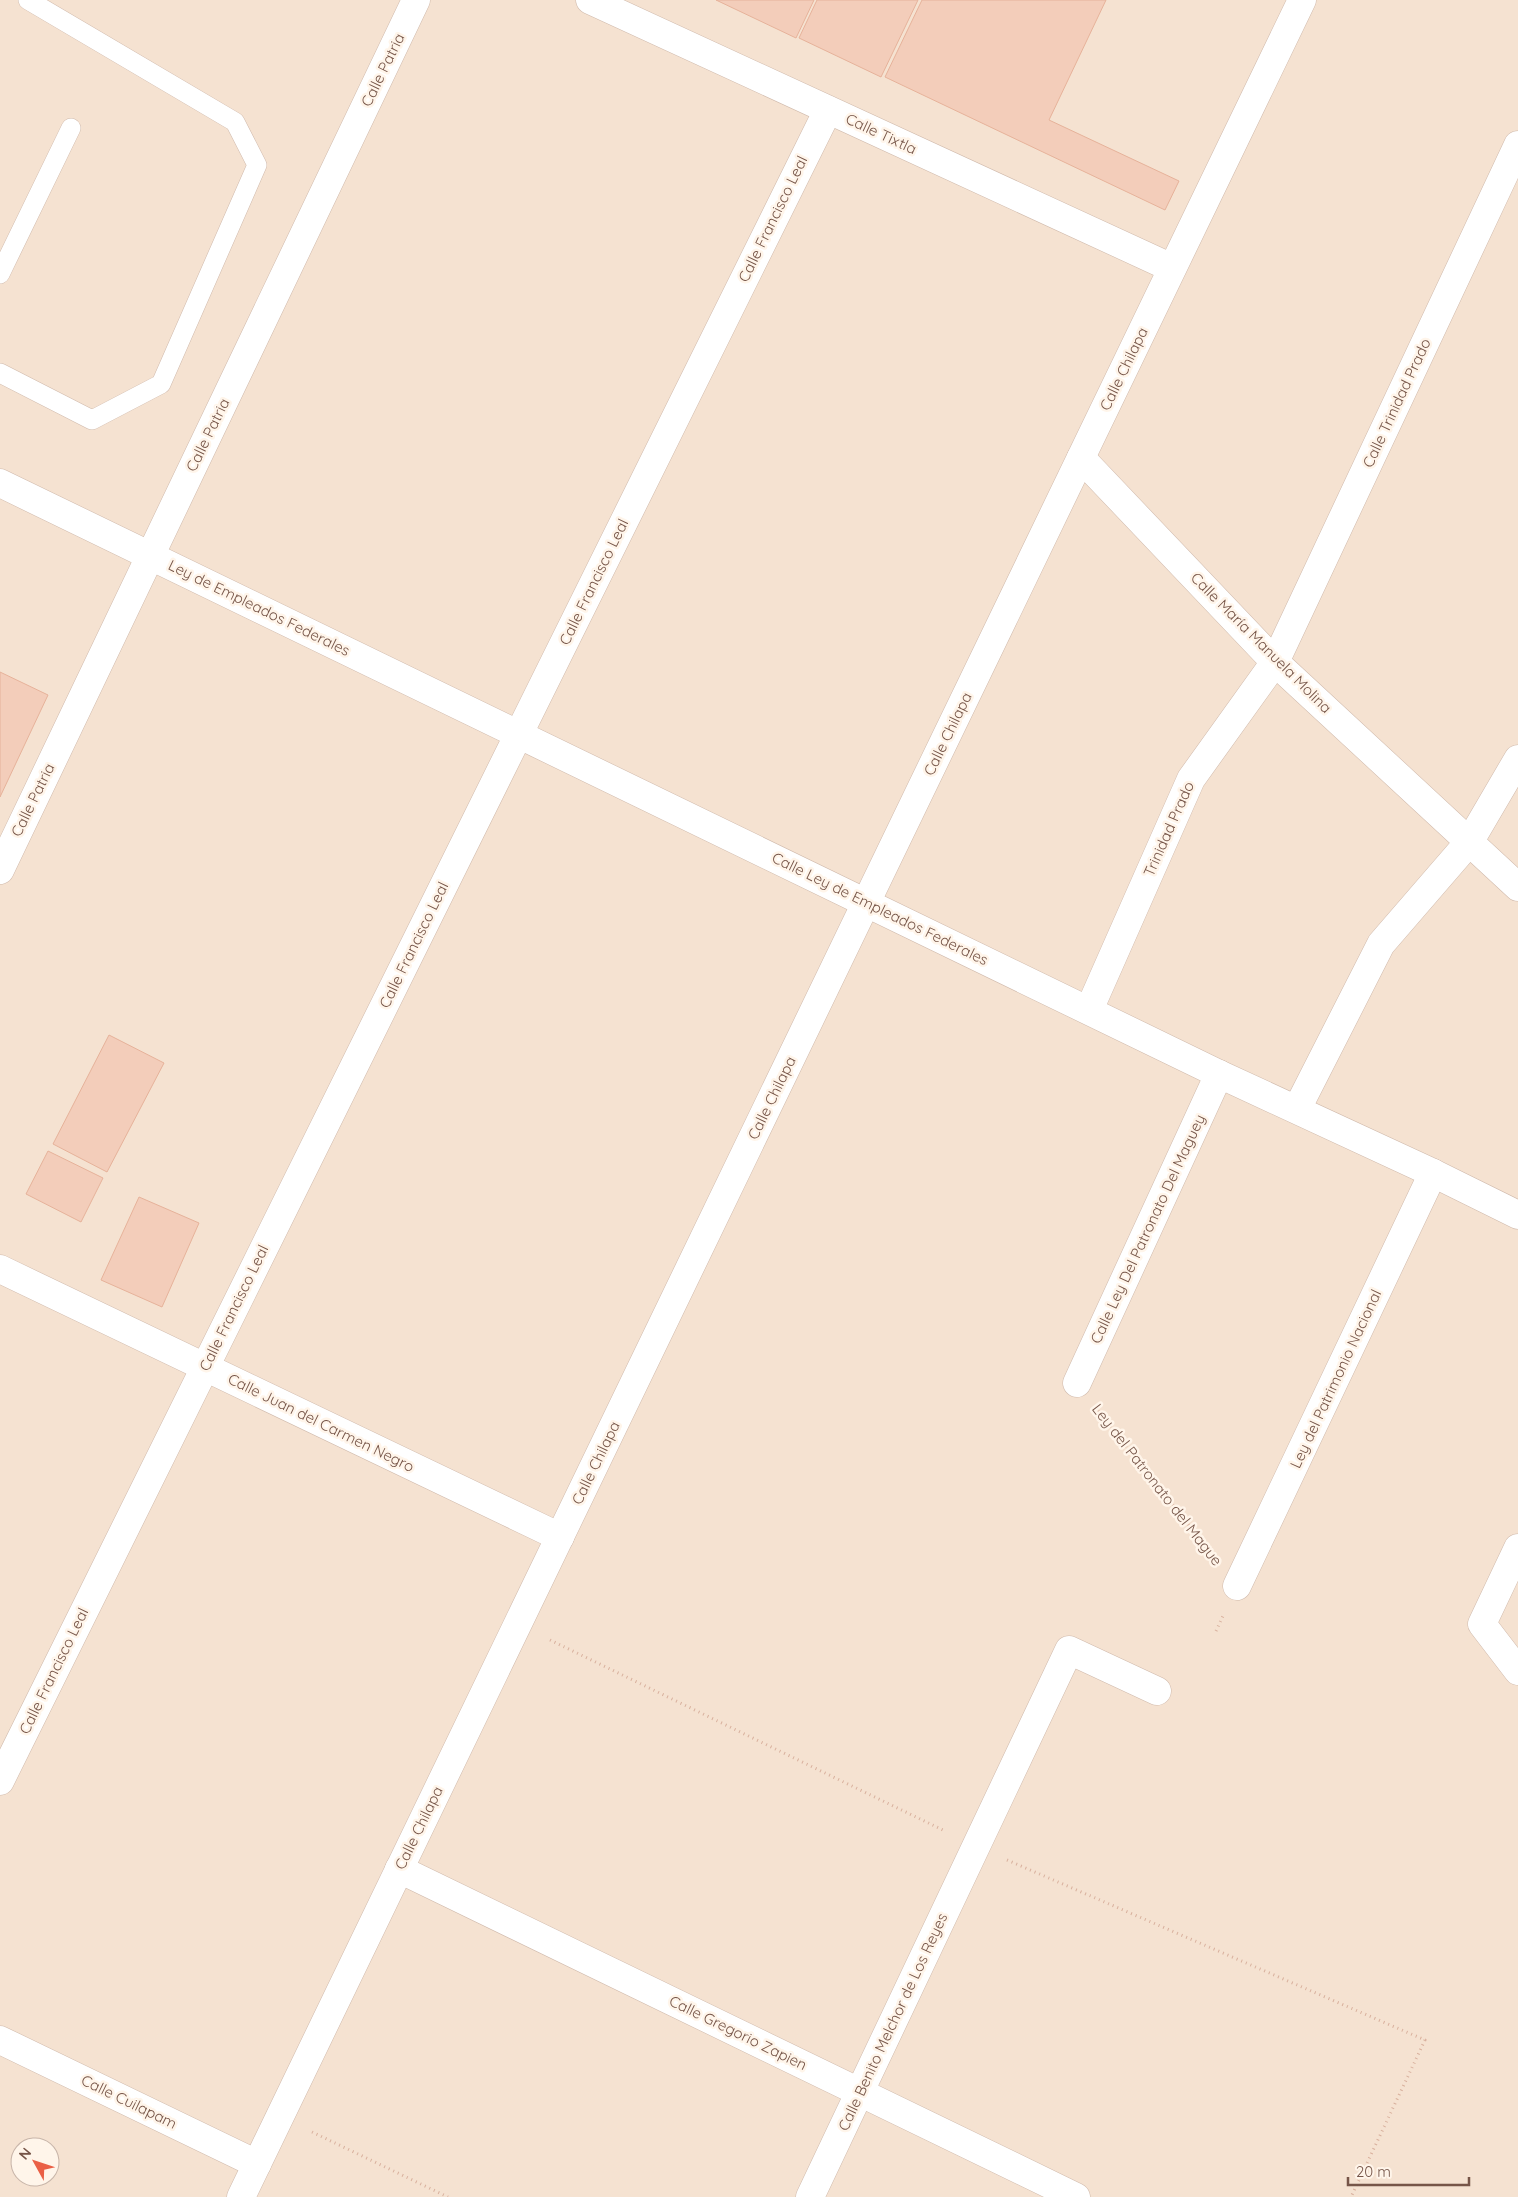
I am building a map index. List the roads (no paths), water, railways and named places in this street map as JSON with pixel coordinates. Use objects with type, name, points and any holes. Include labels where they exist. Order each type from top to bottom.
[{"type":"street","name":"Calle Patria","points":[[0,870],[416,0]]},
{"type":"street","name":"Calle Tixtla","points":[[590,0],[1172,268]]},
{"type":"street","name":"Calle Chilapa","points":[[241,2197],[1302,0]]},
{"type":"street","name":"Calle Francisco Leal","points":[[0,1781],[828,110]]},
{"type":"street","name":"Calle Trinidad Prado","points":[[1275,662],[1518,145]]},
{"type":"street","name":"Calle María Manuela Molina","points":[[1081,458],[1275,662],[1518,887]]},
{"type":"street","name":"Ley de Empleados Federales","points":[[0,483],[519,733]]},
{"type":"street","name":"Trinidad Prado","points":[[1089,1010],[1191,779],[1275,662]]},
{"type":"street","name":"Calle Ley de Empleados Federales","points":[[519,733],[1230,1079],[1434,1173],[1518,1215]]},
{"type":"street","points":[[1297,1109],[1381,944],[1470,842],[1518,759]]},
{"type":"street","name":"Calle Ley Del Patronato Del Maguey","points":[[1077,1384],[1230,1079]]},
{"type":"street","name":"Ley del Patrimonio Nacional","points":[[1237,1586],[1434,1173]]},
{"type":"street","name":"Calle Juan del Carmen Negro","points":[[0,1270],[560,1537]]},
{"type":"street","points":[[1518,1548],[1482,1624],[1518,1671]]},
{"type":"street","name":"Calle Benito Melchor de Los Reyes","points":[[810,2197],[1070,1650],[1157,1691]]},
{"type":"street","name":"Calle Gregorio Zapien","points":[[399,1869],[1076,2197]]},
{"type":"street","name":"Calle Cuilapam","points":[[0,2040],[257,2164]]},
{"type":"lane","points":[[0,374],[92,420],[161,384],[257,165],[235,122],[28,0]]},
{"type":"lane","points":[[0,274],[71,128]]}]
